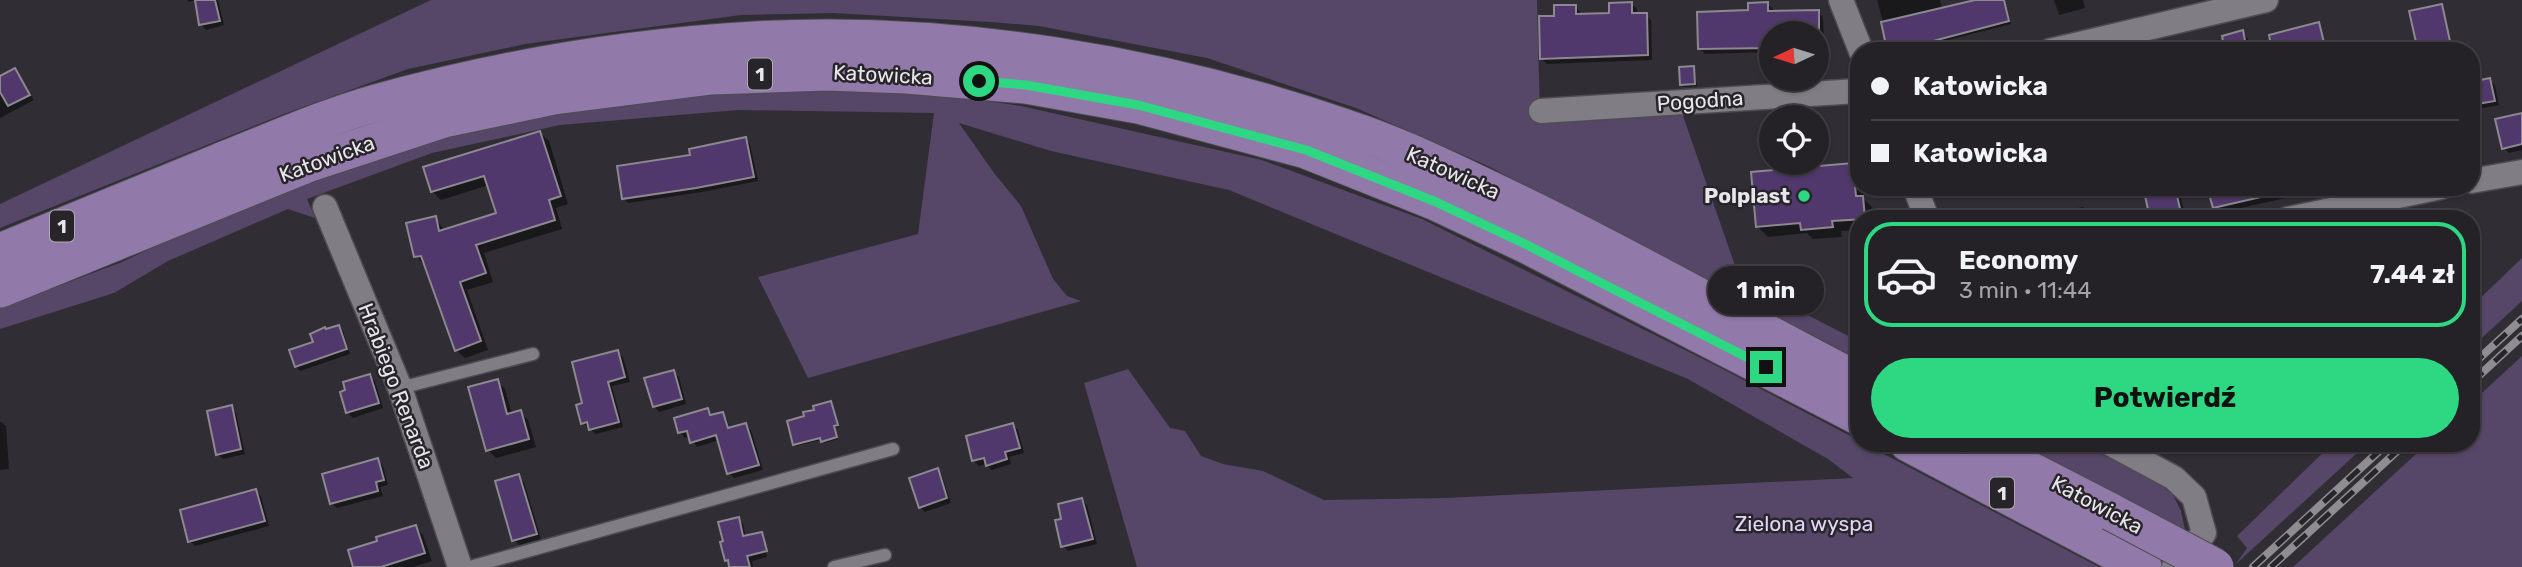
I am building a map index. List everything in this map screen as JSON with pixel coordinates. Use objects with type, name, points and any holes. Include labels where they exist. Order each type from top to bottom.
[{"type":"main road","name":"Katowicka","points":[[0,252],[265,144],[359,109],[486,75],[629,52],[743,41],[883,40],[1017,50],[1161,76],[1349,128],[1434,163],[1544,215],[1672,280],[1850,377]]},
{"type":"main road","name":"Katowicka","points":[[0,289],[307,164],[444,119],[554,96],[711,76],[827,72],[907,75],[1026,85],[1138,105],[1306,150],[1436,202],[1527,245],[1850,412]]},
{"type":"main road","name":"Katowicka","points":[[1929,452],[2104,527],[2215,567]]},
{"type":"main road","name":"Katowicka","points":[[1992,452],[2104,527],[2143,567]]},
{"type":"street","points":[[1840,0],[1857,42]]},
{"type":"street","points":[[2088,42],[2266,0]]},
{"type":"street","name":"Pogodna","points":[[1541,111],[1850,92]]},
{"type":"street","points":[[2480,179],[2522,172]]},
{"type":"street","points":[[2331,210],[2398,196]]},
{"type":"street","name":"Hrabiego Renarda","points":[[325,207],[400,388],[460,567]]},
{"type":"street","points":[[2126,452],[2174,478],[2194,497],[2204,533],[2174,567]]},
{"type":"lane","points":[[400,388],[533,354]]},
{"type":"lane","points":[[470,567],[892,449]]},
{"type":"lane","points":[[834,567],[885,555]]},
{"type":"green space","points":[[431,0],[1537,0],[1540,118],[1682,113],[1740,280],[1850,337],[1850,355],[1488,166],[1356,108],[1207,58],[1039,26],[990,22],[833,13],[741,15],[525,44],[408,69],[284,114],[0,228],[0,204]]},
{"type":"green space","name":"Zielona wyspa","points":[[740,90],[930,93],[1021,106],[1262,160],[1422,219],[1713,364],[1850,436],[1850,452],[1880,452],[2099,567],[1137,567],[1084,383],[1128,369],[1170,428],[1185,431],[1201,456],[1223,464],[1263,471],[1324,500],[1446,498],[1853,478],[1828,459],[1688,379],[1229,190],[1051,151],[959,123],[1021,206],[1053,279],[1067,296],[1081,301],[808,378],[758,277],[918,234],[934,113],[738,110],[560,125],[432,153],[307,199],[315,218],[288,209],[168,261],[114,293],[0,329],[0,308],[122,262],[242,205],[411,145],[502,121]]},
{"type":"green space","points":[[2522,258],[2522,301],[2480,340],[2480,298]]},
{"type":"green space","points":[[2522,356],[2522,567],[2293,567],[2418,452],[2480,452],[2480,395]]},
{"type":"green space","points":[[2036,452],[2096,452],[2154,479],[2173,495],[2181,511],[2185,530]]},
{"type":"green space","points":[[2324,452],[2358,452],[2236,564],[2247,548],[2237,536]]},
{"type":"building","points":[[195,0],[215,0],[220,21],[199,25]]},
{"type":"building","points":[[1975,0],[2004,0],[2009,21],[1929,42],[1885,42],[1881,22]]},
{"type":"building","points":[[1632,2],[1632,13],[1647,13],[1648,55],[1540,59],[1539,16],[1554,16],[1554,5],[1576,5],[1576,14],[1609,13],[1609,3]]},
{"type":"building","points":[[1768,2],[1768,11],[1819,10],[1819,21],[1759,21],[1759,48],[1698,49],[1697,12],[1748,10],[1748,3]]},
{"type":"building","points":[[2442,4],[2450,42],[2416,42],[2409,11]]},
{"type":"building","points":[[2319,22],[2324,42],[2270,42],[2269,35]]},
{"type":"building","points":[[2243,30],[2245,42],[2223,42],[2222,36]]},
{"type":"building","points":[[1694,66],[1695,84],[1680,85],[1679,67]]},
{"type":"building","points":[[15,68],[30,95],[8,106],[0,92],[0,76]]},
{"type":"building","points":[[2490,78],[2495,101],[2480,104],[2480,80]]},
{"type":"building","points":[[2522,113],[2522,144],[2502,149],[2495,119]]},
{"type":"building","points":[[540,131],[561,196],[549,200],[555,220],[476,245],[486,273],[460,282],[481,341],[455,351],[421,256],[414,257],[406,223],[436,216],[439,231],[496,213],[484,176],[431,192],[423,167]]},
{"type":"building","points":[[746,137],[754,177],[622,199],[617,166],[690,155],[689,149]]},
{"type":"building","name":"Polplast","points":[[1850,163],[1850,196],[1863,196],[1864,210],[1850,210],[1850,220],[1832,221],[1833,227],[1801,230],[1800,223],[1756,227],[1751,172],[1759,171],[1759,175],[1829,175],[1829,165]]},
{"type":"building","points":[[2145,196],[2177,196],[2180,210],[2148,210]]},
{"type":"building","points":[[2210,196],[2265,196],[2213,208]]},
{"type":"building","points":[[339,325],[347,349],[295,367],[289,350],[313,342],[310,334],[325,327],[326,329]]},
{"type":"building","points":[[618,350],[625,377],[608,382],[619,422],[589,430],[587,422],[581,424],[576,405],[582,403],[572,362]]},
{"type":"building","points":[[674,370],[682,399],[653,407],[644,378]]},
{"type":"building","points":[[370,374],[379,403],[346,413],[340,392],[345,390],[343,382]]},
{"type":"building","points":[[498,379],[507,414],[521,410],[529,439],[486,451],[468,387]]},
{"type":"building","points":[[831,401],[838,425],[834,426],[837,437],[793,445],[787,421],[804,416],[803,412],[814,410],[813,406]]},
{"type":"building","points":[[232,405],[241,449],[216,455],[207,411]]},
{"type":"building","points":[[708,408],[710,415],[723,412],[728,428],[746,423],[759,465],[727,474],[716,435],[690,443],[687,431],[678,433],[674,418]]},
{"type":"building","points":[[1013,423],[1020,448],[1005,452],[1007,459],[986,466],[984,458],[972,461],[966,436]]},
{"type":"building","points":[[378,458],[384,480],[376,482],[378,491],[330,504],[322,474]]},
{"type":"building","points":[[938,468],[947,498],[919,508],[909,478]]},
{"type":"building","points":[[519,474],[537,534],[512,541],[495,481]]},
{"type":"building","points":[[256,489],[265,521],[188,542],[180,510]]},
{"type":"building","points":[[1082,498],[1093,539],[1061,547],[1055,520],[1061,519],[1058,504]]},
{"type":"building","points":[[739,517],[743,536],[762,532],[767,551],[747,556],[750,567],[729,567],[720,542],[723,541],[718,522]]},
{"type":"building","points":[[416,525],[425,553],[381,567],[353,567],[348,550],[377,541],[376,537]]},
{"type":"railway","points":[[2480,358],[2522,319]]},
{"type":"railway","points":[[2480,375],[2522,336]]},
{"type":"railway","points":[[2253,567],[2378,452]]},
{"type":"railway","points":[[2271,567],[2396,452]]},
{"type":"place","name":"Polplast","points":[[1804,196]]},
{"type":"route","points":[[979,81],[1026,85],[1138,105],[1306,150],[1436,202],[1527,245],[1766,367]]}]
